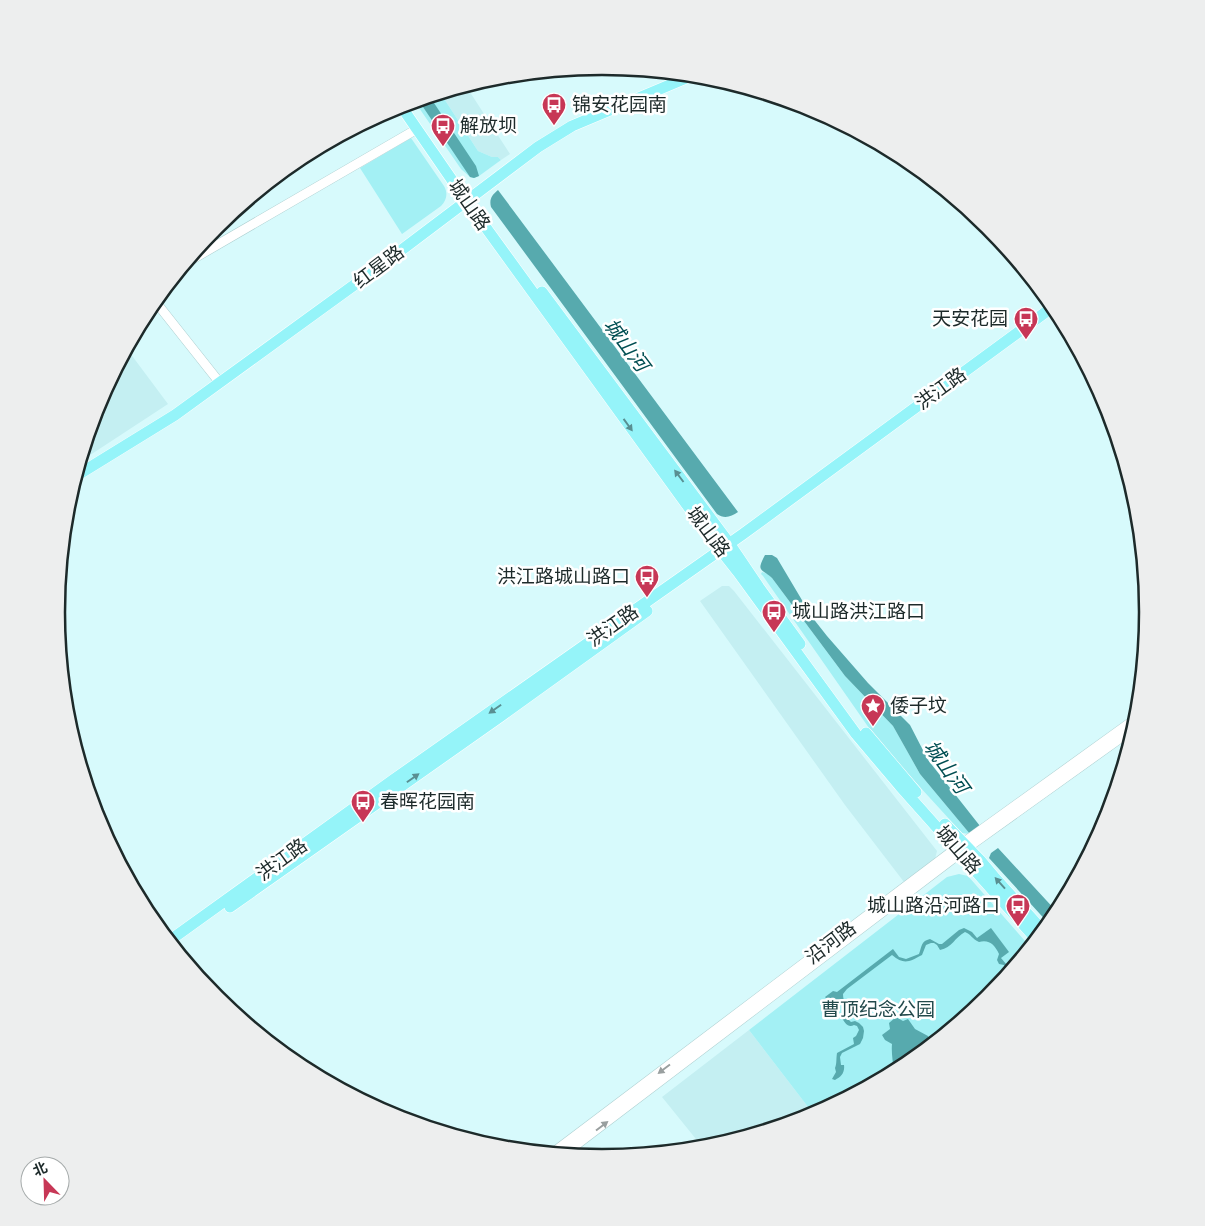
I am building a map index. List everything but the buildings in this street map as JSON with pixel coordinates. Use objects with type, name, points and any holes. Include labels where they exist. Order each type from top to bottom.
[{"type":"main road","name":"红星路","points":[[84,471],[175,414],[379,267],[536,141],[569,120],[665,79]]},
{"type":"main road","name":"红星路","points":[[86,464],[173,409],[467,196],[538,147],[572,126],[679,81]]},
{"type":"main road","name":"城山路","points":[[411,111],[467,196]]},
{"type":"main road","name":"城山路","points":[[406,113],[708,534],[727,549],[856,734],[900,786],[962,848],[1033,934]]},
{"type":"main road","name":"洪江路","points":[[179,943],[501,716],[1047,311]]},
{"type":"main road","name":"洪江路","points":[[174,937],[393,780],[727,549],[1050,315]]},
{"type":"main road","name":"城山路","points":[[962,848],[980,860],[1039,926]]},
{"type":"street","points":[[204,253],[417,129]]},
{"type":"street","points":[[160,308],[216,378]]},
{"type":"street","name":"沿河路","points":[[558,1148],[1129,724]]},
{"type":"street","name":"沿河路","points":[[571,1149],[962,848],[1126,734]]},
{"type":"shaded area","points":[[470,92],[510,154],[501,160],[498,157],[492,157],[478,151],[445,100]]},
{"type":"shaded area","points":[[434,103],[476,166],[479,176],[470,177],[423,107]]},
{"type":"shaded area","points":[[498,190],[738,512],[728,517],[717,514],[491,207],[492,197]]},
{"type":"shaded area","points":[[131,355],[168,404],[89,456],[106,407]]},
{"type":"shaded area","points":[[765,555],[772,555],[777,558],[812,617],[827,636],[868,683],[910,725],[928,760],[980,826],[970,834],[920,774],[893,726],[845,676],[772,578],[761,569],[760,567]]},
{"type":"shaded area","points":[[722,586],[729,586],[734,591],[937,851],[935,859],[904,882],[845,805],[700,601]]},
{"type":"shaded area","points":[[998,848],[1052,907],[1044,919],[989,858],[991,853]]},
{"type":"shaded area","points":[[964,928],[972,932],[977,938],[991,928],[1009,952],[1001,958],[1008,966],[1006,968],[1004,965],[999,964],[997,960],[999,954],[994,945],[986,941],[979,942],[965,932],[944,949],[940,950],[934,943],[926,945],[922,955],[910,961],[900,960],[892,955],[843,994],[848,1019],[851,1022],[859,1023],[864,1031],[860,1044],[842,1053],[840,1057],[841,1065],[844,1065],[843,1072],[837,1079],[832,1079],[836,1072],[837,1053],[854,1044],[853,1038],[859,1030],[857,1026],[848,1025],[843,1020],[844,1007],[841,1002],[833,1007],[825,997],[833,991],[837,992],[893,949],[899,957],[906,959],[919,954],[925,941],[930,939],[942,944]]},
{"type":"shaded area","points":[[896,1017],[903,1021],[908,1019],[915,1029],[928,1036],[929,1039],[893,1065],[892,1044],[885,1040],[882,1035],[890,1029],[889,1023]]},
{"type":"shaded area","points":[[749,1030],[810,1109],[742,1132],[698,1142],[662,1097]]},
{"type":"green space","points":[[445,100],[478,151],[492,157],[498,157],[501,160],[474,178],[461,169],[419,108]]},
{"type":"green space","points":[[411,138],[444,186],[446,196],[441,206],[402,234],[360,168]]},
{"type":"green space","points":[[762,572],[772,578],[845,676],[893,726],[920,774],[970,834],[962,833],[897,762],[869,728],[761,574]]},
{"type":"green space","name":"曹顶纪念公园","points":[[959,874],[968,876],[1027,943],[983,993],[930,1039],[901,1060],[871,1078],[810,1109],[749,1030],[947,877]]},
{"type":"place","name":"锦安花园南","points":[[554,126]]},
{"type":"place","name":"解放坝","points":[[443,147]]},
{"type":"place","name":"天安花园","points":[[1026,340]]},
{"type":"place","name":"洪江路城山路口","points":[[647,598]]},
{"type":"place","name":"城山路洪江路口","points":[[774,633]]},
{"type":"place","name":"倭子坟","points":[[873,727]]},
{"type":"place","name":"春晖花园南","points":[[363,823]]},
{"type":"place","name":"城山路沿河路口","points":[[1018,927]]},
{"type":"water label","name":"城山河","points":[[626,345]]},
{"type":"water label","name":"城山河","points":[[946,767]]}]
